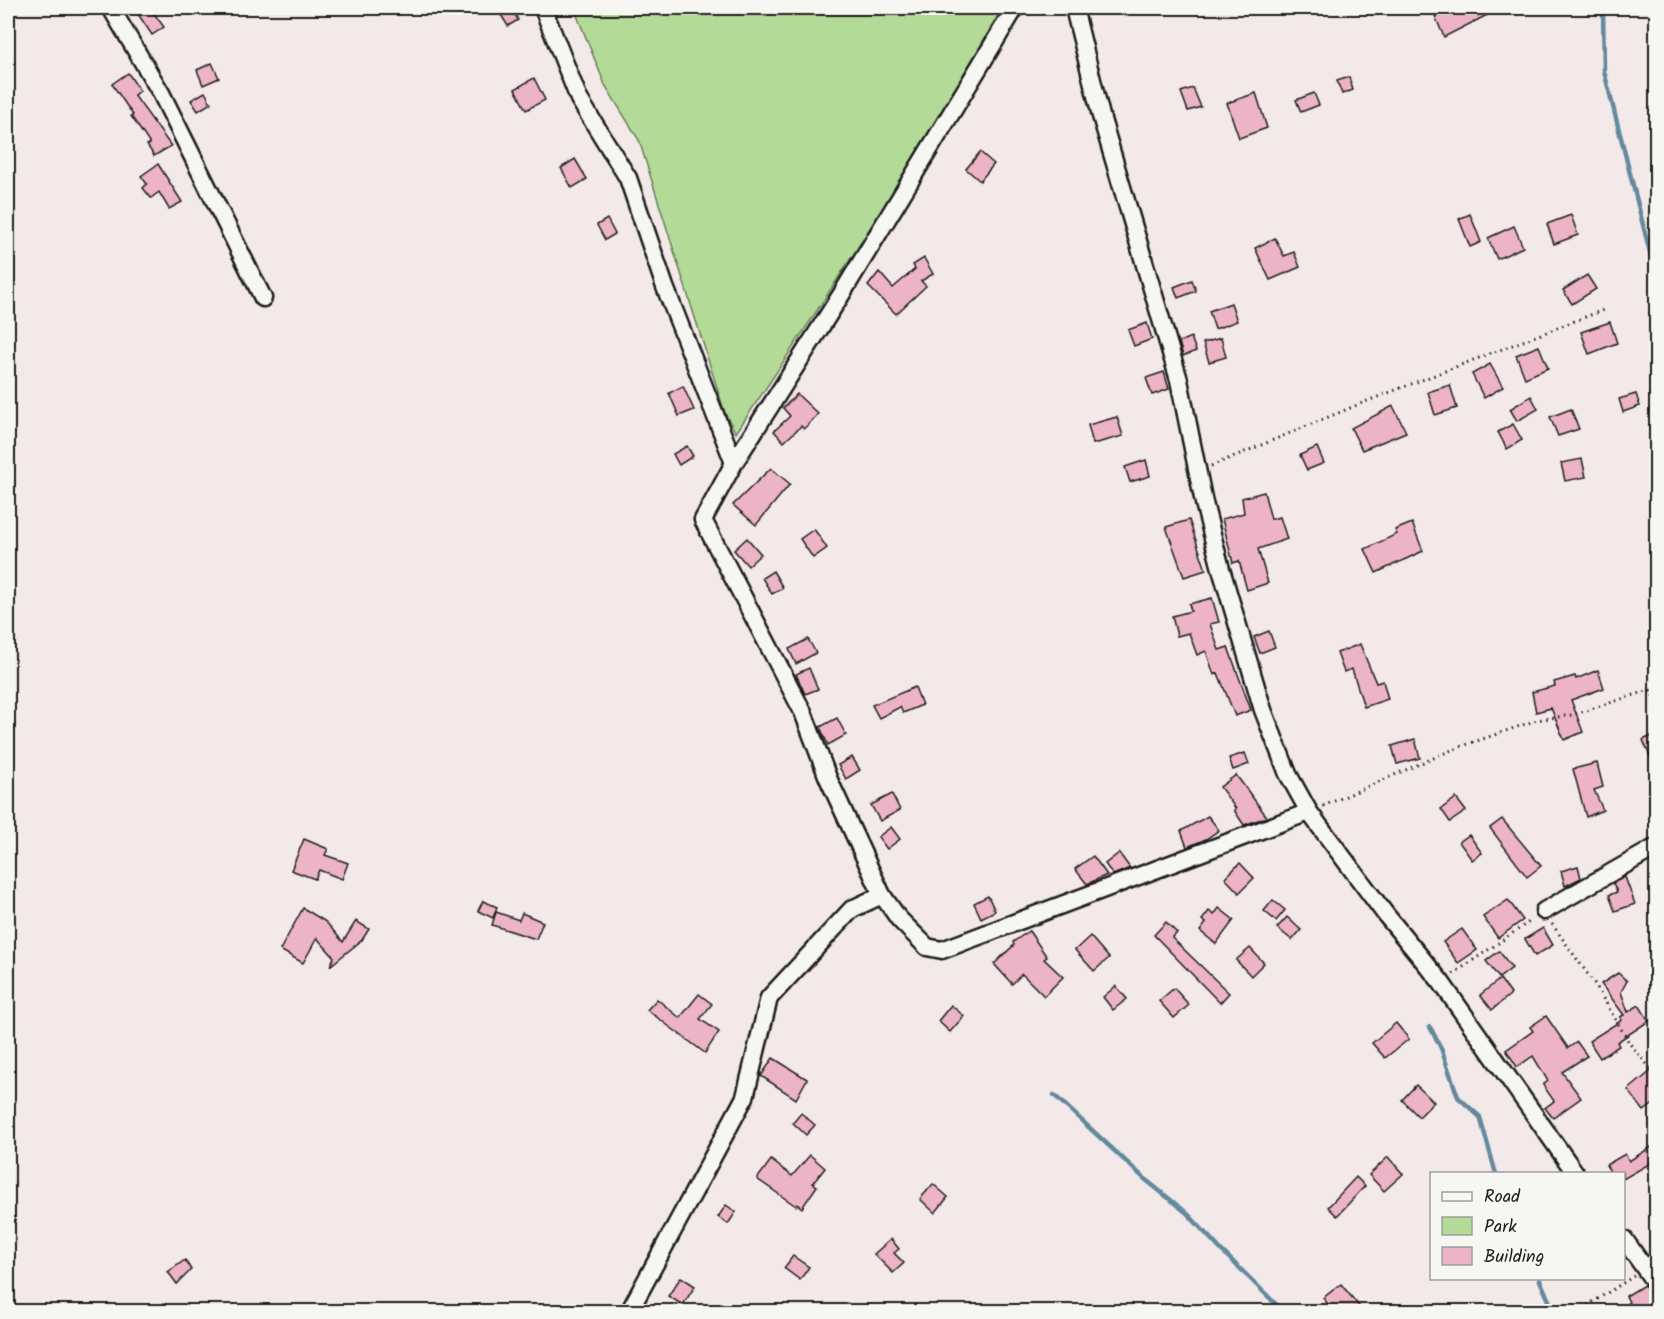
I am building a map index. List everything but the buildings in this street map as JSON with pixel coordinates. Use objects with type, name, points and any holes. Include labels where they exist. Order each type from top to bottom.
[{"type":"street","points":[[111,8],[161,93],[263,298]]},
{"type":"street","points":[[543,8],[579,99],[628,178],[665,287],[734,463]]},
{"type":"street","points":[[1015,8],[841,295],[734,463],[703,520],[803,712],[828,778],[882,895],[899,919],[927,947],[942,950],[1309,812]]},
{"type":"street","points":[[1074,8],[1101,116],[1179,380],[1221,569],[1263,710],[1288,774],[1309,812],[1386,915],[1441,982],[1575,1172]]},
{"type":"street","points":[[1544,911],[1656,847]]},
{"type":"street","points":[[629,1311],[745,1096],[769,998],[852,909],[882,895]]},
{"type":"street","points":[[1625,1242],[1656,1284]]},
{"type":"path","points":[[1198,471],[1362,403],[1606,309]]},
{"type":"path","points":[[1309,812],[1454,749],[1538,720],[1572,715],[1650,690],[1656,702]]},
{"type":"path","points":[[1441,982],[1544,911],[1594,983],[1630,1044],[1656,1075]]},
{"type":"path","points":[[1577,1311],[1618,1288],[1644,1268]]},
{"type":"green space","points":[[574,8],[1002,8],[873,223],[736,433],[725,413],[639,140],[605,85]]},
{"type":"waterway","points":[[1603,8],[1604,71],[1656,276]]},
{"type":"waterway","points":[[1430,1027],[1441,1048],[1458,1097],[1480,1117],[1495,1172]]},
{"type":"waterway","points":[[1054,1095],[1146,1180],[1187,1213],[1284,1312]]},
{"type":"waterway","points":[[1540,1280],[1554,1312]]}]
